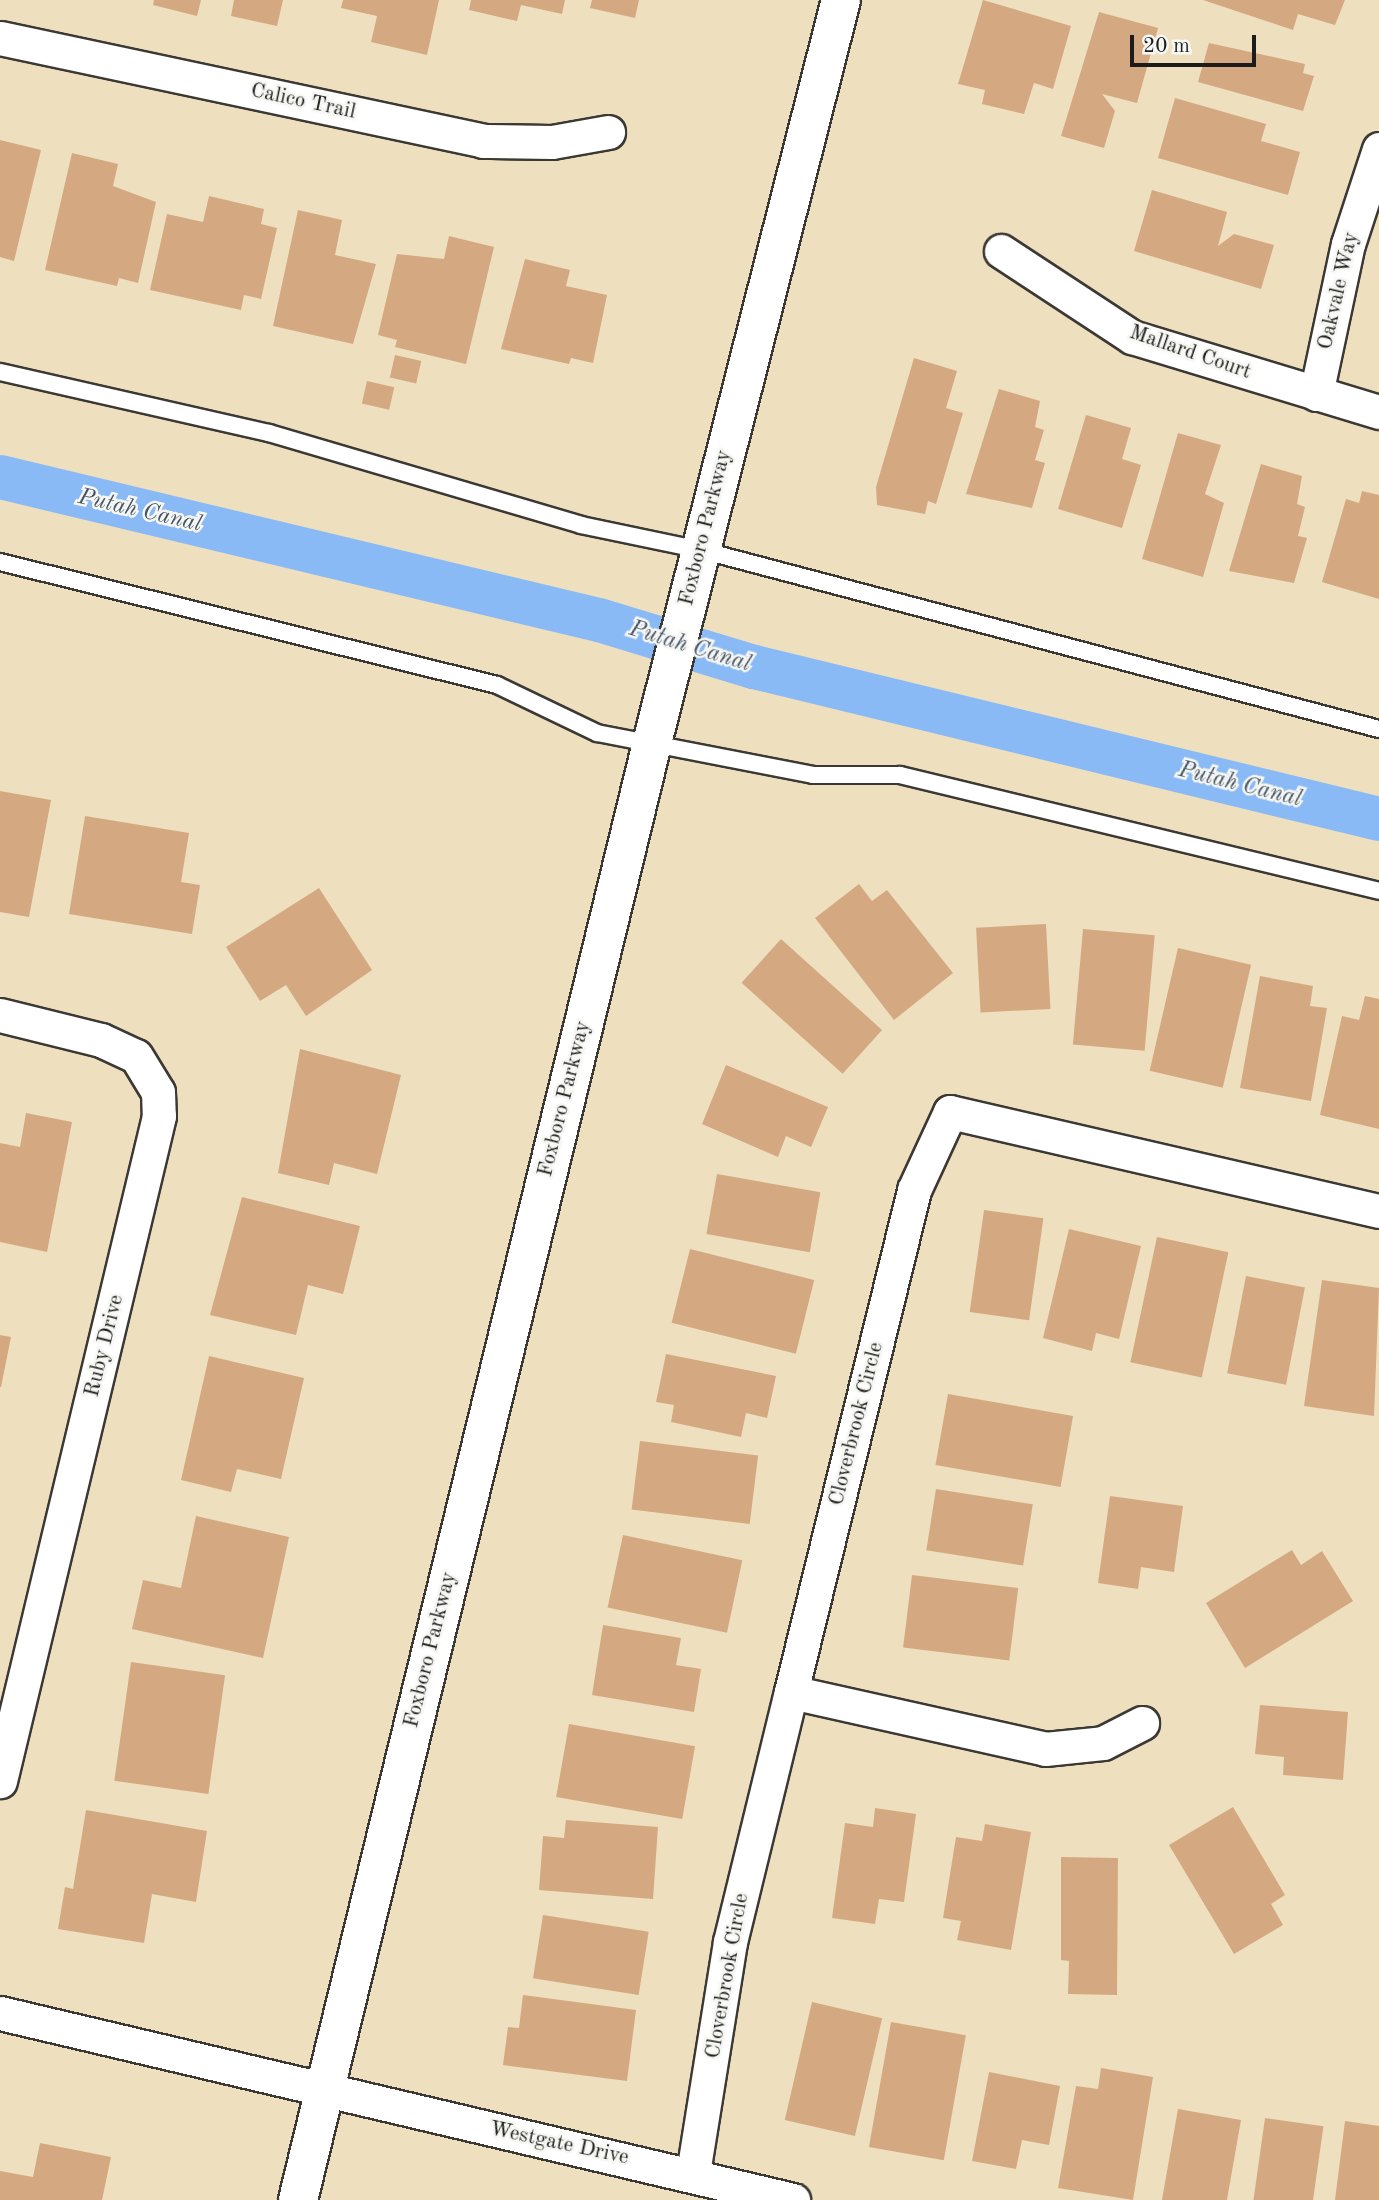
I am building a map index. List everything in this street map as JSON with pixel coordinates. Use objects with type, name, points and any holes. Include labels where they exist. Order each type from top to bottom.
[{"type":"main road","name":"Foxboro Parkway","points":[[298,2200],[652,743],[841,0]]},
{"type":"street","name":"Calico Trail","points":[[0,38],[483,141],[552,142],[608,132]]},
{"type":"street","name":"Oakvale Way","points":[[1316,394],[1349,244],[1379,149]]},
{"type":"street","name":"Mallard Court","points":[[1001,250],[1132,337],[1379,412]]},
{"type":"street","name":"Ruby Drive","points":[[0,1015],[128,1051],[149,1071],[159,1116],[0,1780]]},
{"type":"street","name":"Cloverbrook Circle","points":[[693,2173],[730,1942],[914,1190],[950,1112],[1379,1211]]},
{"type":"street","points":[[791,1692],[1045,1749],[1103,1743],[1142,1723]]},
{"type":"street","name":"Westgate Drive","points":[[0,2013],[325,2092],[693,2173],[793,2200]]},
{"type":"lane","points":[[0,372],[269,433],[581,526],[701,550],[1379,729]]},
{"type":"lane","points":[[0,562],[497,685],[597,733],[814,775],[900,775],[1379,891]]},
{"type":"building","points":[[154,0],[201,0],[197,16],[153,5]]},
{"type":"building","points":[[234,0],[283,0],[277,26],[231,16]]},
{"type":"building","points":[[343,0],[439,0],[427,55],[371,42],[377,16],[341,8]]},
{"type":"building","points":[[471,0],[565,0],[562,14],[521,5],[517,21],[469,10]]},
{"type":"building","points":[[592,0],[639,0],[635,18],[590,8]]},
{"type":"building","points":[[983,0],[1071,26],[1053,89],[1034,83],[1024,114],[982,104],[985,90],[958,84]]},
{"type":"building","points":[[1203,0],[1345,0],[1335,25],[1298,14],[1293,30]]},
{"type":"building","points":[[1099,12],[1158,28],[1137,103],[1102,94],[1115,111],[1104,148],[1061,136]]},
{"type":"building","points":[[1209,43],[1305,64],[1303,73],[1314,76],[1303,111],[1198,82]]},
{"type":"building","points":[[1175,98],[1266,124],[1261,141],[1300,152],[1288,195],[1158,158]]},
{"type":"building","points":[[0,140],[41,150],[14,261],[0,257]]},
{"type":"building","points":[[72,153],[118,164],[113,186],[156,202],[138,283],[119,278],[117,286],[45,270]]},
{"type":"building","points":[[1152,190],[1227,212],[1218,246],[1234,234],[1274,245],[1261,289],[1134,251]]},
{"type":"building","points":[[209,196],[264,209],[261,224],[277,228],[261,299],[244,295],[241,310],[150,290],[167,214],[203,222]]},
{"type":"building","points":[[298,210],[342,220],[335,255],[376,264],[353,344],[273,326]]},
{"type":"building","points":[[449,236],[494,247],[466,364],[395,347],[397,340],[378,335],[397,254],[444,259]]},
{"type":"building","points":[[525,259],[570,270],[566,286],[607,295],[593,363],[571,358],[569,364],[501,349]]},
{"type":"building","points":[[395,355],[421,361],[416,383],[390,377]]},
{"type":"building","points":[[914,358],[957,371],[946,408],[963,413],[936,504],[928,501],[925,514],[877,505],[876,487]]},
{"type":"building","points":[[367,381],[394,387],[389,410],[362,403]]},
{"type":"building","points":[[999,389],[1040,401],[1035,427],[1044,430],[1035,460],[1045,463],[1032,508],[966,494]]},
{"type":"building","points":[[1086,415],[1131,428],[1122,459],[1141,465],[1122,528],[1058,509]]},
{"type":"building","points":[[1178,433],[1221,445],[1205,494],[1224,503],[1203,577],[1142,559]]},
{"type":"building","points":[[1261,464],[1302,476],[1297,504],[1305,507],[1298,536],[1307,538],[1294,583],[1229,571]]},
{"type":"building","points":[[1362,491],[1379,495],[1379,599],[1322,582],[1346,499],[1359,503]]},
{"type":"building","points":[[0,791],[51,800],[29,917],[0,912]]},
{"type":"building","points":[[85,816],[189,833],[181,882],[200,885],[192,934],[69,914]]},
{"type":"building","points":[[859,884],[872,901],[887,890],[953,973],[894,1020],[815,918]]},
{"type":"building","points":[[319,888],[372,970],[306,1016],[286,985],[260,1001],[226,947]]},
{"type":"building","points":[[1046,924],[1050,1009],[981,1013],[976,928]]},
{"type":"building","points":[[1083,929],[1155,935],[1145,1051],[1073,1045]]},
{"type":"building","points":[[781,939],[882,1030],[843,1074],[742,983]]},
{"type":"building","points":[[1178,948],[1251,965],[1223,1088],[1150,1071]]},
{"type":"building","points":[[1260,976],[1313,986],[1310,1006],[1327,1008],[1311,1101],[1240,1088]]},
{"type":"building","points":[[1365,996],[1379,999],[1379,1129],[1320,1115],[1342,1016],[1359,1020]]},
{"type":"building","points":[[300,1049],[401,1075],[377,1174],[334,1163],[329,1185],[278,1173]]},
{"type":"building","points":[[726,1065],[828,1107],[811,1147],[786,1136],[778,1157],[702,1124]]},
{"type":"building","points":[[26,1113],[72,1122],[47,1252],[0,1242],[0,1143],[20,1147]]},
{"type":"building","points":[[717,1174],[820,1192],[810,1252],[706,1234]]},
{"type":"building","points":[[242,1197],[360,1226],[343,1294],[308,1285],[296,1335],[210,1315]]},
{"type":"building","points":[[984,1210],[1043,1218],[1029,1320],[970,1312]]},
{"type":"building","points":[[1069,1229],[1141,1246],[1119,1339],[1096,1333],[1092,1351],[1043,1338]]},
{"type":"building","points":[[1157,1237],[1228,1252],[1202,1377],[1130,1362]]},
{"type":"building","points":[[690,1249],[814,1280],[796,1354],[672,1323]]},
{"type":"building","points":[[1246,1276],[1305,1287],[1286,1385],[1227,1373]]},
{"type":"building","points":[[1322,1280],[1379,1288],[1374,1416],[1304,1406]]},
{"type":"building","points":[[0,1335],[11,1337],[1,1387],[0,1387]]},
{"type":"building","points":[[666,1354],[776,1376],[767,1418],[746,1413],[741,1437],[671,1422],[674,1405],[656,1402]]},
{"type":"building","points":[[209,1356],[304,1378],[281,1479],[237,1469],[231,1492],[181,1480]]},
{"type":"building","points":[[948,1394],[1073,1416],[1061,1487],[935,1465]]},
{"type":"building","points":[[640,1441],[758,1456],[750,1524],[632,1509]]},
{"type":"building","points":[[936,1489],[1033,1504],[1023,1566],[926,1550]]},
{"type":"building","points":[[1110,1496],[1183,1506],[1174,1572],[1141,1567],[1138,1589],[1098,1583]]},
{"type":"building","points":[[196,1516],[289,1537],[263,1658],[132,1629],[143,1580],[181,1588]]},
{"type":"building","points":[[623,1535],[742,1560],[727,1633],[608,1607]]},
{"type":"building","points":[[1292,1550],[1301,1565],[1322,1551],[1353,1601],[1245,1668],[1206,1603]]},
{"type":"building","points":[[912,1575],[1018,1588],[1009,1660],[903,1647]]},
{"type":"building","points":[[603,1625],[681,1638],[676,1665],[701,1669],[694,1712],[592,1695]]},
{"type":"building","points":[[131,1662],[225,1675],[208,1794],[114,1781]]},
{"type":"building","points":[[1260,1705],[1348,1712],[1343,1780],[1283,1775],[1284,1757],[1255,1754]]},
{"type":"building","points":[[569,1724],[695,1746],[682,1819],[556,1797]]},
{"type":"building","points":[[1233,1807],[1285,1895],[1271,1904],[1283,1925],[1234,1954],[1169,1845]]},
{"type":"building","points":[[875,1808],[916,1814],[904,1902],[879,1899],[875,1924],[832,1918],[845,1823],[873,1827]]},
{"type":"building","points":[[86,1810],[207,1831],[196,1902],[152,1894],[144,1943],[58,1929],[65,1887],[73,1889]]},
{"type":"building","points":[[566,1820],[658,1827],[653,1899],[539,1890],[543,1836],[564,1838]]},
{"type":"building","points":[[985,1824],[1031,1832],[1011,1950],[957,1940],[961,1921],[943,1918],[956,1837],[982,1841]]},
{"type":"building","points":[[1061,1857],[1118,1858],[1117,1995],[1068,1994],[1069,1961],[1061,1960]]},
{"type":"building","points":[[543,1915],[649,1932],[639,1995],[533,1978]]},
{"type":"building","points":[[523,1995],[636,2010],[627,2081],[503,2065],[508,2027],[519,2028]]},
{"type":"building","points":[[812,2002],[882,2018],[855,2136],[785,2120]]},
{"type":"building","points":[[891,2022],[966,2035],[944,2160],[869,2147]]},
{"type":"building","points":[[1101,2068],[1153,2077],[1133,2200],[1058,2188],[1076,2086],[1098,2089]]},
{"type":"building","points":[[989,2072],[1060,2086],[1049,2145],[1022,2140],[1016,2169],[972,2161]]},
{"type":"building","points":[[1178,2109],[1241,2120],[1227,2200],[1162,2200]]},
{"type":"building","points":[[1265,2118],[1323,2126],[1313,2200],[1253,2200]]},
{"type":"building","points":[[1345,2121],[1379,2126],[1379,2200],[1335,2200]]},
{"type":"building","points":[[40,2143],[111,2157],[102,2200],[0,2200],[0,2171],[33,2177]]},
{"type":"waterway","name":"Putah Canal","points":[[0,477],[599,620],[754,667],[1379,819]]}]
